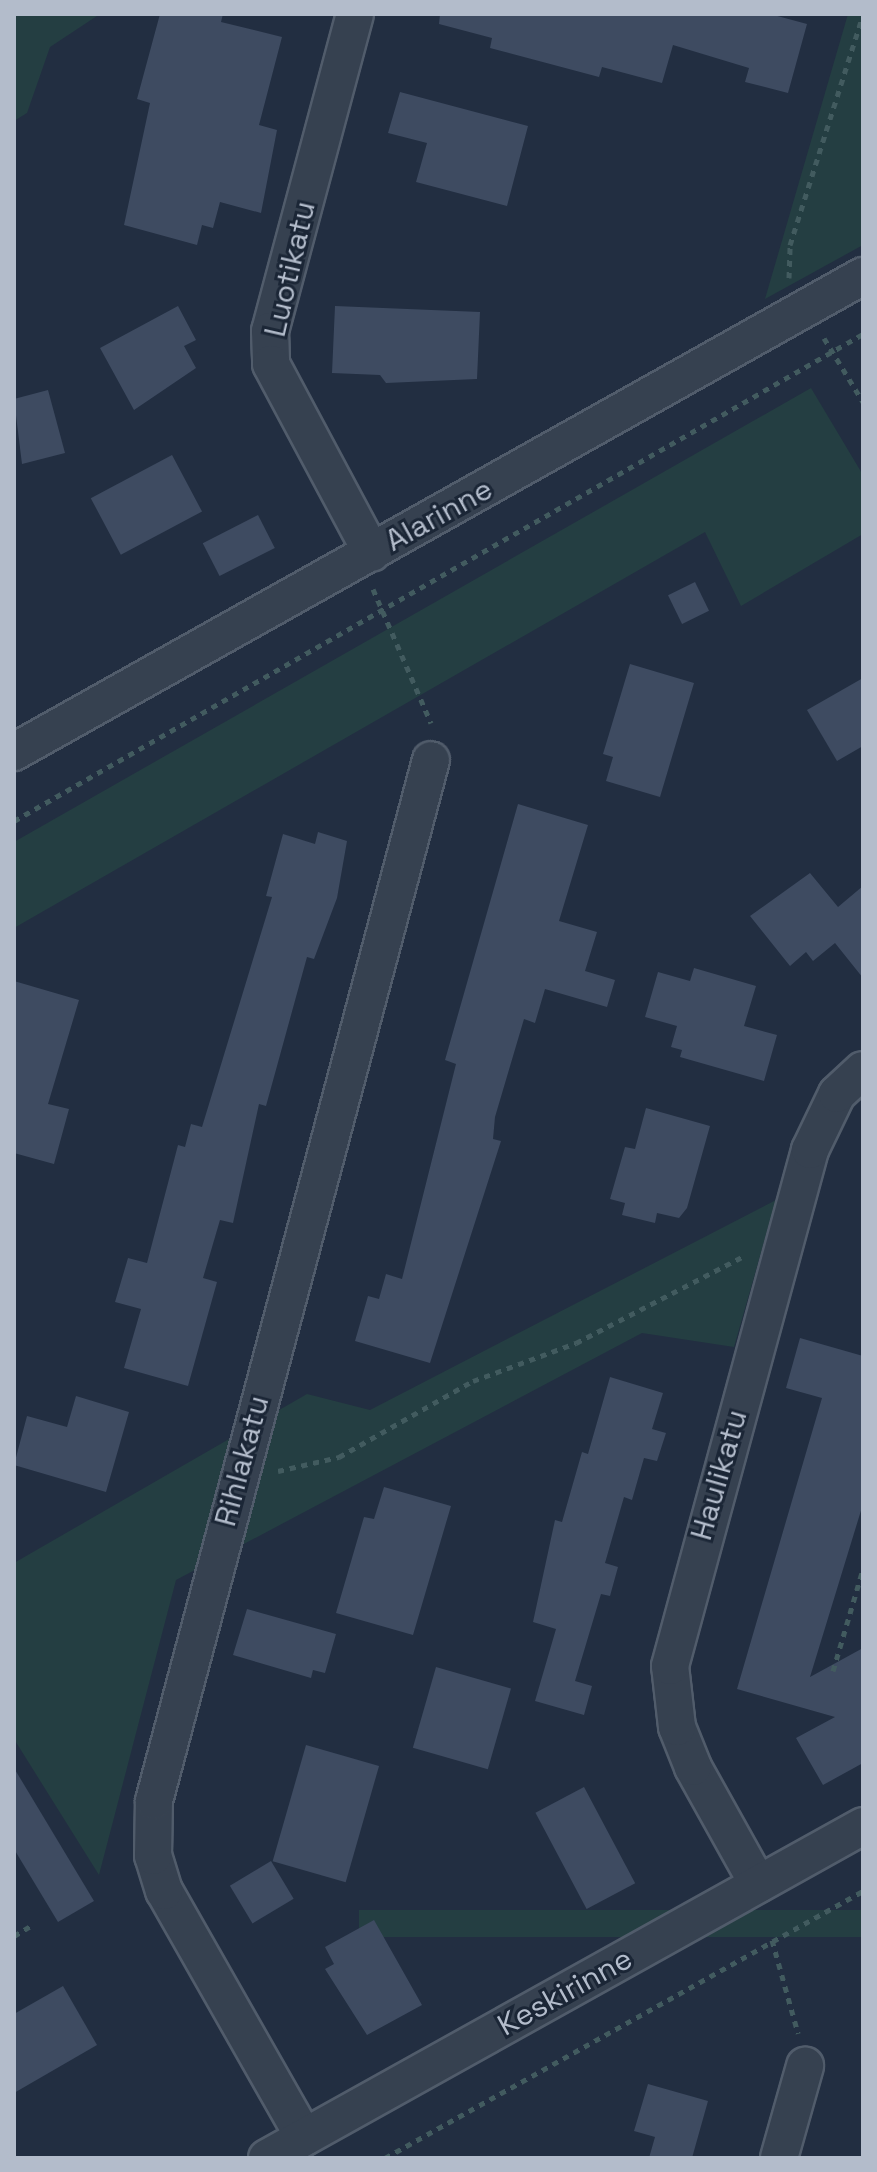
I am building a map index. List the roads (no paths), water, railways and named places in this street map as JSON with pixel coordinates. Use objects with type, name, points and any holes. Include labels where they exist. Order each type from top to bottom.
[{"type":"street","name":"Luotikatu","points":[[355,14],[270,331],[271,364],[366,556]]},
{"type":"street","name":"Alarinne","points":[[14,752],[863,276]]},
{"type":"street","name":"Rihlakatu","points":[[304,2137],[164,1891],[153,1856],[160,1759],[431,760]]},
{"type":"street","name":"Haulikatu","points":[[758,1884],[693,1767],[677,1727],[670,1666],[784,1242],[823,1119],[863,1070]]},
{"type":"street","name":"Keskirinne","points":[[267,2158],[863,1826]]},
{"type":"street","points":[[779,2158],[805,2066]]}]
